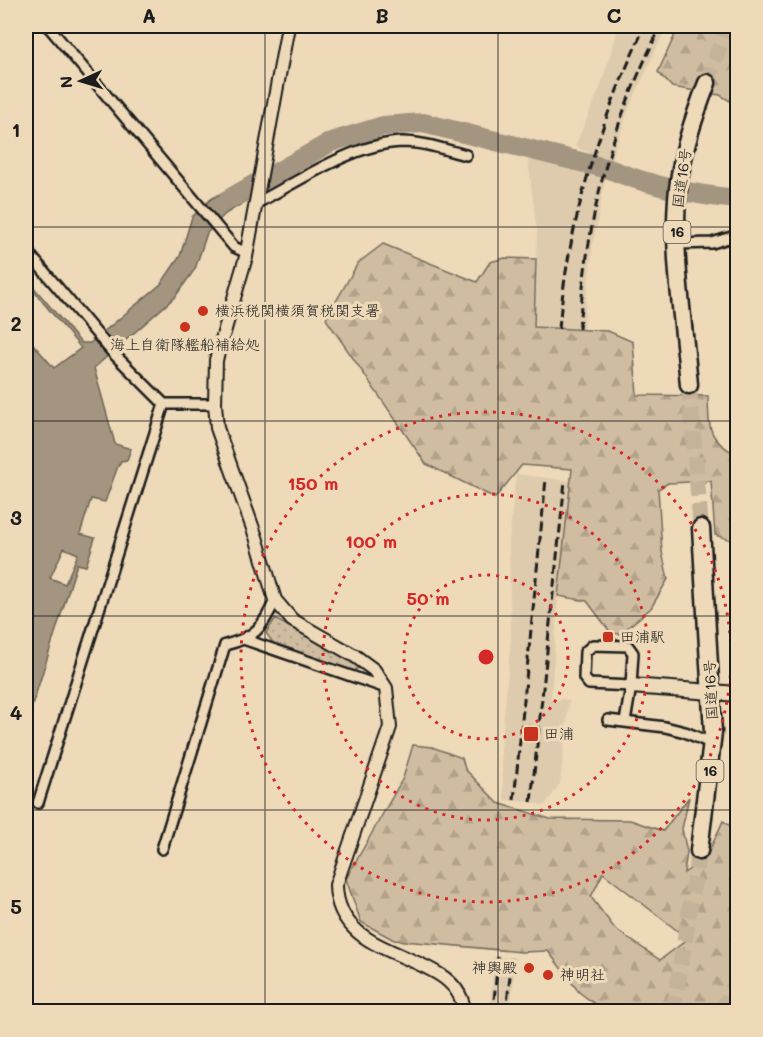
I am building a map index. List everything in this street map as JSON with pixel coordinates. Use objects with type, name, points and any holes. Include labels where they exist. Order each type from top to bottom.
[{"type":"highway","name":"国道16号","points":[[688,385],[677,244],[678,188],[690,128],[706,83]]},
{"type":"highway","name":"国道16号","points":[[699,851],[713,744],[712,690],[701,528]]},
{"type":"main road","points":[[631,686],[712,690],[738,694]]},
{"type":"street","points":[[48,26],[234,247],[247,253]]},
{"type":"street","points":[[288,26],[247,253],[216,360],[217,428],[256,537],[275,600],[292,620],[355,656],[374,670],[386,688],[390,727],[336,885],[337,901],[341,913],[362,935],[450,981],[463,999],[464,1011]]},
{"type":"street","points":[[258,199],[375,146],[403,142],[466,155]]},
{"type":"street","points":[[677,244],[712,243],[738,235]]},
{"type":"street","points":[[26,250],[113,353],[164,404],[215,404]]},
{"type":"street","points":[[39,803],[164,404]]},
{"type":"street","points":[[162,849],[225,645],[246,640],[266,620],[275,600]]},
{"type":"street","points":[[246,640],[386,688]]},
{"type":"street","points":[[625,722],[631,686],[633,653],[628,646],[592,645],[585,652],[584,678],[589,684],[631,686]]},
{"type":"street","points":[[608,720],[685,732],[713,744]]},
{"type":"shaded area","points":[[619,26],[667,26],[629,108],[610,163],[575,146],[600,88]]},
{"type":"shaded area","points":[[546,158],[606,175],[593,243],[583,329],[534,327],[537,232],[528,160]]},
{"type":"shaded area","points":[[251,176],[248,200],[225,214],[207,233],[195,269],[175,297],[94,368],[115,444],[131,449],[127,460],[121,461],[118,466],[105,502],[91,499],[80,534],[95,538],[86,566],[77,564],[26,725],[26,336],[54,368],[81,348],[26,282],[26,278],[81,343],[90,343],[161,284],[180,256],[192,217],[211,199]],"holes":[[[64,548],[78,554],[65,584],[50,578]]]},
{"type":"shaded area","points":[[516,474],[571,481],[558,596],[551,699],[569,700],[560,784],[544,806],[531,802],[504,800],[501,751],[511,639],[509,542]]},
{"type":"shaded area","points":[[494,957],[516,958],[510,1011],[490,1011]]},
{"type":"green space","points":[[679,26],[737,26],[737,105],[720,95],[672,87],[658,72]]},
{"type":"green space","points":[[383,244],[477,282],[490,262],[505,258],[536,259],[534,327],[608,331],[633,342],[637,395],[708,396],[712,432],[720,444],[737,455],[737,542],[715,535],[711,481],[668,483],[658,489],[662,552],[668,579],[651,608],[620,634],[611,633],[587,601],[558,596],[572,469],[522,465],[495,498],[426,464],[326,319],[358,263]]},
{"type":"green space","points":[[275,619],[359,665],[359,668],[354,671],[274,644],[266,633]]},
{"type":"green space","points":[[413,745],[432,747],[462,758],[465,769],[498,803],[550,819],[630,820],[663,831],[689,797],[682,829],[687,852],[684,873],[706,858],[723,821],[737,831],[737,1011],[604,1011],[579,992],[548,951],[521,952],[394,940],[361,922],[346,879],[403,778]],"holes":[[[603,873],[688,939],[660,960],[615,929],[591,897]]]},
{"type":"waterway","points":[[228,200],[331,142],[383,126],[423,123],[609,169],[672,189],[738,199]]},
{"type":"tunnel","points":[[707,83],[727,26]]},
{"type":"tunnel","points":[[689,385],[701,528]]},
{"type":"tunnel","points":[[673,1012],[699,851]]},
{"type":"tunnel","points":[[721,1012],[738,979]]},
{"type":"railway","points":[[559,329],[570,250],[588,174],[613,99],[645,26]]},
{"type":"railway","points":[[579,329],[588,247],[604,173],[628,101],[661,26]]},
{"type":"railway","points":[[514,800],[546,479]]},
{"type":"railway","points":[[531,802],[565,481]]},
{"type":"railway","points":[[493,1012],[498,957]]},
{"type":"railway","points":[[506,1012],[512,958]]},
{"type":"place","name":"横浜税関横須賀税関支署","points":[[203,311]]},
{"type":"place","name":"海上自衛隊艦船補給処","points":[[185,327]]},
{"type":"place","name":"田浦駅","points":[[608,637]]},
{"type":"place","name":"田浦","points":[[531,734]]},
{"type":"place","name":"神輿殿","points":[[529,968]]},
{"type":"place","name":"神明社","points":[[548,975]]}]
